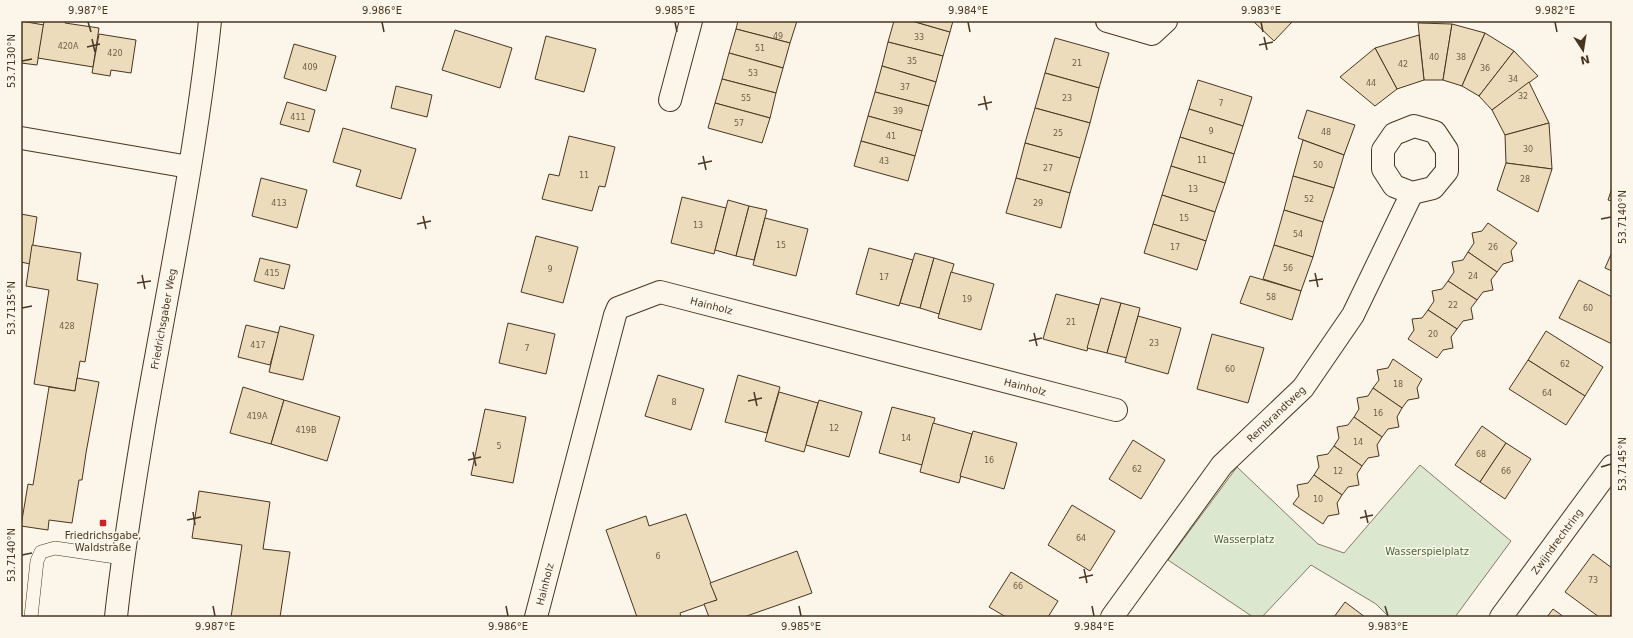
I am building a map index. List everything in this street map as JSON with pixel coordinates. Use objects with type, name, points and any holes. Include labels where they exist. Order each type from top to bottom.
[{"type":"street","name":"Friedrichsgaber Weg","points":[[116,617],[122,558],[189,167],[206,62],[210,21]]},
{"type":"street","points":[[670,100],[691,21]]},
{"type":"street","points":[[1107,21],[1152,34],[1166,21]]},
{"type":"street","points":[[21,138],[189,167]]},
{"type":"street","name":"Rembrandtweg","points":[[1112,617],[1222,465],[1303,388],[1354,315],[1412,193]]},
{"type":"street","name":"Hainholz","points":[[536,617],[615,315],[618,308],[660,292],[1116,410]]},
{"type":"street","name":"Zwijndrechtring","points":[[1501,617],[1612,466]]},
{"type":"lane","points":[[31,617],[37,561],[41,552],[55,548],[122,558]]},
{"type":"green space","name":"Wasserspielplatz","points":[[1420,465],[1511,541],[1455,617],[1389,617],[1376,604],[1311,565],[1262,617],[1253,617],[1168,560],[1237,467],[1318,544],[1344,553]]},
{"type":"building","points":[[21,21],[44,25],[37,65],[21,63]]},
{"type":"building","points":[[44,21],[65,21],[65,23],[99,28],[93,67],[38,58]]},
{"type":"building","points":[[738,21],[797,21],[790,43],[736,29]]},
{"type":"building","points":[[894,21],[912,21],[950,32],[943,56],[888,42]]},
{"type":"building","points":[[912,21],[953,21],[950,32]]},
{"type":"building","points":[[1253,21],[1293,21],[1274,41]]},
{"type":"building","points":[[1418,23],[1452,24],[1443,80],[1424,80]]},
{"type":"building","points":[[1452,24],[1485,33],[1462,86],[1443,80]]},
{"type":"building","points":[[736,29],[790,43],[783,68],[729,53]]},
{"type":"building","points":[[455,30],[512,48],[500,88],[442,70]]},
{"type":"building","points":[[1485,33],[1514,51],[1479,96],[1462,86]]},
{"type":"building","points":[[99,34],[136,40],[131,73],[111,70],[110,76],[92,73]]},
{"type":"building","points":[[1419,35],[1424,80],[1397,89],[1375,48]]},
{"type":"building","points":[[546,36],[596,49],[584,92],[535,79]]},
{"type":"building","points":[[1055,38],[1109,53],[1099,88],[1045,73]]},
{"type":"building","points":[[888,42],[943,56],[936,82],[882,66]]},
{"type":"building","points":[[294,44],[336,56],[326,91],[284,78]]},
{"type":"building","points":[[1375,48],[1397,89],[1375,106],[1340,77]]},
{"type":"building","points":[[1514,51],[1538,76],[1492,110],[1479,96]]},
{"type":"building","points":[[729,53],[783,68],[776,93],[722,79]]},
{"type":"building","points":[[882,66],[936,82],[929,106],[875,92]]},
{"type":"building","points":[[1045,73],[1099,88],[1090,123],[1035,108]]},
{"type":"building","points":[[722,79],[776,93],[770,118],[715,103]]},
{"type":"building","points":[[1198,80],[1252,97],[1243,126],[1189,109]]},
{"type":"building","points":[[1529,82],[1549,123],[1505,135],[1492,110]]},
{"type":"building","points":[[396,86],[432,95],[427,117],[391,108]]},
{"type":"building","points":[[875,92],[929,106],[922,131],[868,116]]},
{"type":"building","points":[[287,102],[315,110],[309,132],[280,124]]},
{"type":"building","points":[[715,103],[770,118],[762,143],[708,128]]},
{"type":"building","points":[[1035,108],[1090,123],[1080,158],[1025,143]]},
{"type":"building","points":[[1189,109],[1243,126],[1234,154],[1180,137]]},
{"type":"building","points":[[1307,110],[1355,125],[1344,155],[1298,138]]},
{"type":"building","points":[[868,116],[922,131],[915,156],[861,141]]},
{"type":"building","points":[[1549,123],[1552,169],[1506,163],[1505,135]]},
{"type":"building","points":[[343,128],[416,149],[401,199],[356,186],[361,170],[333,162]]},
{"type":"building","points":[[569,136],[615,147],[605,187],[599,186],[592,211],[542,199],[549,174],[559,176]]},
{"type":"building","points":[[1180,137],[1234,154],[1225,183],[1171,166]]},
{"type":"building","points":[[1303,140],[1344,155],[1334,188],[1293,176]]},
{"type":"building","points":[[861,141],[915,156],[908,181],[854,166]]},
{"type":"building","points":[[1025,143],[1080,158],[1070,193],[1016,178]]},
{"type":"building","points":[[1506,163],[1552,169],[1538,212],[1497,190]]},
{"type":"building","points":[[1171,166],[1225,183],[1215,212],[1162,195]]},
{"type":"building","points":[[1293,176],[1334,188],[1323,222],[1284,210]]},
{"type":"building","points":[[261,178],[307,190],[297,228],[252,216]]},
{"type":"building","points":[[1016,178],[1070,193],[1061,228],[1006,213]]},
{"type":"building","points":[[1612,188],[1612,201],[1608,200]]},
{"type":"building","points":[[1162,195],[1215,212],[1206,241],[1153,224]]},
{"type":"building","points":[[682,197],[726,208],[714,254],[671,243]]},
{"type":"building","points":[[728,200],[749,206],[736,256],[715,250]]},
{"type":"building","points":[[749,206],[767,210],[754,260],[736,256]]},
{"type":"building","points":[[1284,210],[1323,222],[1313,257],[1274,245]]},
{"type":"building","points":[[21,214],[37,217],[30,264],[21,262]]},
{"type":"building","points":[[765,218],[808,229],[796,276],[753,265]]},
{"type":"building","points":[[1488,223],[1517,243],[1511,251],[1513,261],[1503,264],[1497,272],[1468,252],[1474,243],[1472,233],[1482,231]]},
{"type":"building","points":[[1153,224],[1206,241],[1197,270],[1144,253]]},
{"type":"building","points":[[536,236],[578,247],[563,303],[521,292]]},
{"type":"building","points":[[32,245],[81,253],[77,280],[98,284],[85,362],[80,361],[75,391],[34,384],[49,290],[26,286]]},
{"type":"building","points":[[1274,245],[1313,257],[1301,291],[1263,279]]},
{"type":"building","points":[[869,248],[913,260],[899,306],[856,294]]},
{"type":"building","points":[[1468,252],[1497,272],[1491,280],[1493,290],[1483,292],[1477,300],[1448,281],[1454,272],[1452,262],[1463,260]]},
{"type":"building","points":[[1612,252],[1612,271],[1605,268]]},
{"type":"building","points":[[915,253],[934,258],[920,308],[900,303]]},
{"type":"building","points":[[260,258],[290,265],[284,289],[254,281]]},
{"type":"building","points":[[934,258],[954,264],[939,314],[920,308]]},
{"type":"building","points":[[951,272],[994,284],[981,330],[938,318]]},
{"type":"building","points":[[1250,276],[1301,291],[1292,320],[1240,303]]},
{"type":"building","points":[[1579,280],[1612,297],[1612,344],[1559,318]]},
{"type":"building","points":[[1448,281],[1477,300],[1471,308],[1473,319],[1463,321],[1457,329],[1428,310],[1434,301],[1432,291],[1442,289]]},
{"type":"building","points":[[1056,294],[1099,305],[1087,351],[1043,339]]},
{"type":"building","points":[[1101,298],[1121,303],[1107,353],[1087,348]]},
{"type":"building","points":[[1121,303],[1140,308],[1127,358],[1107,353]]},
{"type":"building","points":[[1428,310],[1457,329],[1451,337],[1453,348],[1443,350],[1437,358],[1408,339],[1414,330],[1412,319],[1422,318]]},
{"type":"building","points":[[1138,316],[1181,328],[1168,374],[1125,362]]},
{"type":"building","points":[[508,323],[555,334],[546,374],[499,363]]},
{"type":"building","points":[[246,325],[279,333],[270,365],[238,357]]},
{"type":"building","points":[[280,326],[314,335],[303,380],[269,372]]},
{"type":"building","points":[[1546,331],[1603,367],[1585,396],[1528,360]]},
{"type":"building","points":[[1212,334],[1264,348],[1248,403],[1197,389]]},
{"type":"building","points":[[1393,359],[1422,379],[1417,388],[1419,398],[1408,400],[1402,408],[1373,388],[1379,380],[1377,370],[1388,368]]},
{"type":"building","points":[[1528,360],[1585,396],[1566,425],[1509,389]]},
{"type":"building","points":[[658,375],[704,389],[691,430],[645,416]]},
{"type":"building","points":[[738,375],[780,387],[767,433],[725,422]]},
{"type":"building","points":[[77,378],[99,382],[82,480],[79,480],[72,523],[49,520],[48,530],[21,526],[28,484],[33,485],[49,387],[75,391]]},
{"type":"building","points":[[243,387],[284,400],[271,444],[230,433]]},
{"type":"building","points":[[1373,388],[1402,408],[1397,417],[1399,427],[1388,429],[1382,437],[1354,417],[1359,409],[1357,398],[1368,396]]},
{"type":"building","points":[[779,392],[818,403],[804,452],[765,441]]},
{"type":"building","points":[[284,400],[340,417],[327,461],[271,444]]},
{"type":"building","points":[[819,400],[862,412],[849,457],[806,445]]},
{"type":"building","points":[[892,407],[935,418],[922,465],[879,453]]},
{"type":"building","points":[[485,409],[526,417],[513,483],[471,475]]},
{"type":"building","points":[[1354,417],[1382,437],[1377,445],[1379,456],[1368,458],[1362,466],[1334,446],[1339,438],[1337,427],[1348,425]]},
{"type":"building","points":[[933,423],[972,434],[959,483],[920,472]]},
{"type":"building","points":[[1482,426],[1506,443],[1480,482],[1455,465]]},
{"type":"building","points":[[973,431],[1017,443],[1004,489],[960,476]]},
{"type":"building","points":[[1133,440],[1165,460],[1141,499],[1109,479]]},
{"type":"building","points":[[1506,443],[1531,459],[1505,499],[1480,482]]},
{"type":"building","points":[[1334,446],[1362,466],[1357,474],[1359,485],[1348,487],[1342,495],[1314,475],[1319,467],[1317,456],[1328,454]]},
{"type":"building","points":[[1314,475],[1342,495],[1337,503],[1339,514],[1328,516],[1323,524],[1293,504],[1299,496],[1297,485],[1308,483]]},
{"type":"building","points":[[199,491],[270,502],[263,549],[290,552],[280,617],[231,617],[242,545],[192,538]]},
{"type":"building","points":[[1072,505],[1115,531],[1090,571],[1048,545]]},
{"type":"building","points":[[686,514],[717,600],[680,613],[681,617],[637,617],[606,530],[646,516],[649,526]]},
{"type":"building","points":[[797,551],[812,593],[744,617],[709,617],[704,604],[717,600],[710,583]]},
{"type":"building","points":[[1593,554],[1612,568],[1611,617],[1599,617],[1565,592]]},
{"type":"building","points":[[1011,572],[1058,601],[1048,617],[1006,617],[989,607]]},
{"type":"building","points":[[1345,602],[1365,617],[1334,617]]},
{"type":"building","points":[[1553,609],[1564,617],[1547,617]]},
{"type":"place","name":"Friedrichsgabe, Waldstraße","points":[[103,523]]},
{"type":"park label","name":"Wasserplatz","points":[[1244,539]]}]
